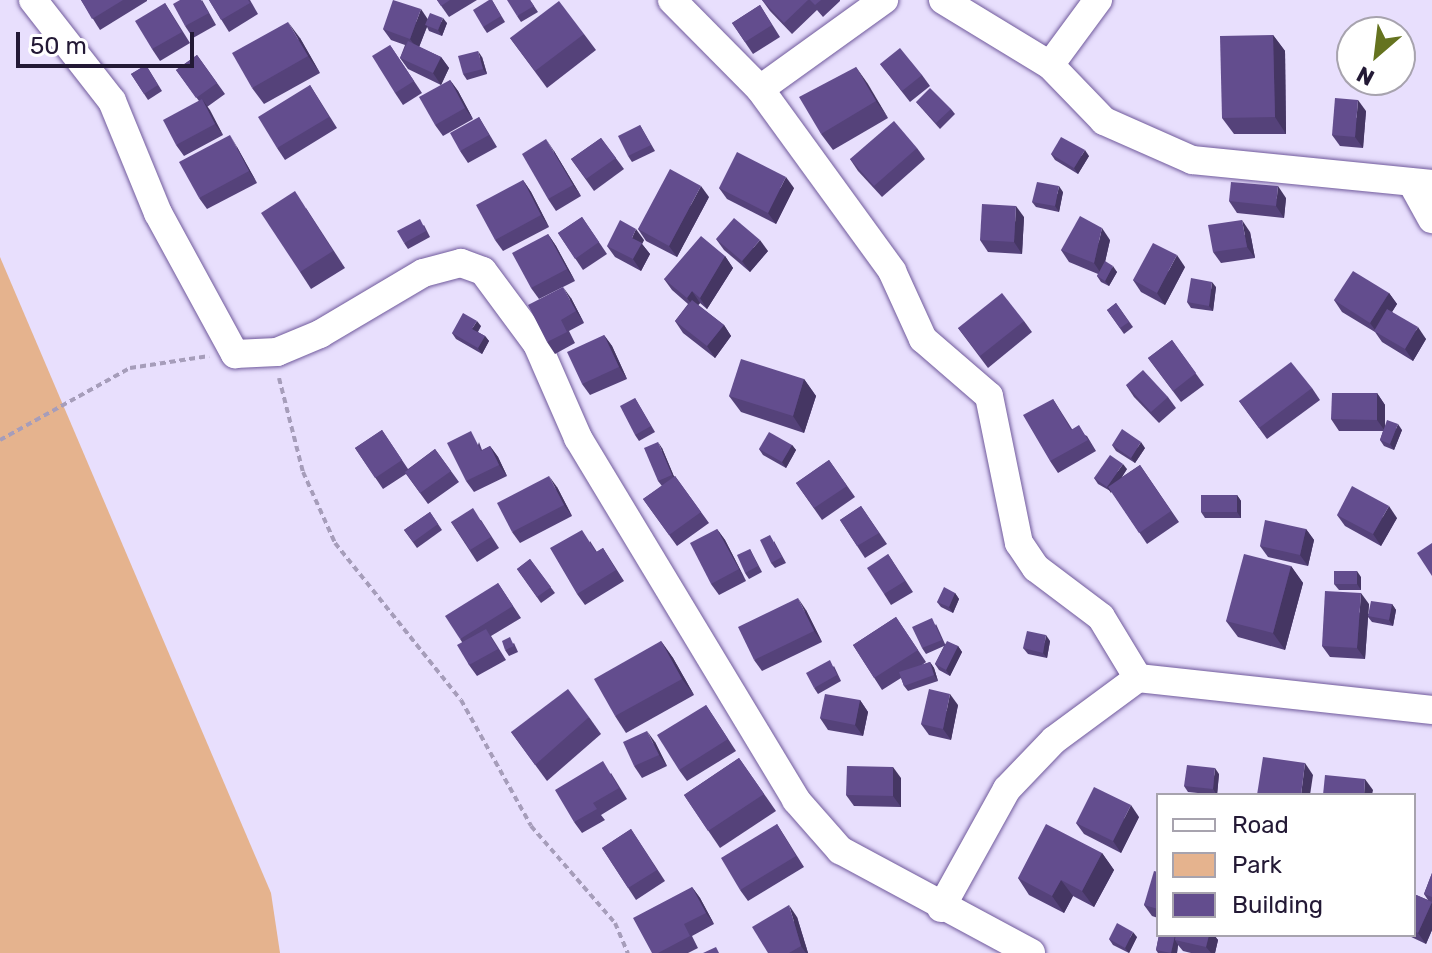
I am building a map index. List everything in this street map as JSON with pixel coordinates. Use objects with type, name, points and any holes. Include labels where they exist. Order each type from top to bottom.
[{"type":"street","points":[[33,0],[112,101],[158,213],[235,354],[277,352],[423,273],[461,263],[483,271],[537,344],[578,438],[796,800],[840,850],[941,908],[1031,953]]},
{"type":"street","points":[[672,0],[760,89],[892,271],[923,339],[989,396],[1019,543],[1036,568],[1101,617],[1138,678]]},
{"type":"street","points":[[760,89],[884,0]]},
{"type":"street","points":[[943,0],[1050,65],[1104,121],[1192,160],[1423,184],[1432,219]]},
{"type":"street","points":[[1050,65],[1098,0]]},
{"type":"street","points":[[941,908],[1007,789],[1054,740],[1138,678],[1432,710]]},
{"type":"path","points":[[277,352],[303,472],[335,543],[461,700],[531,826],[615,923],[628,953]]},
{"type":"path","points":[[0,440],[130,368],[158,358],[235,354]]},
{"type":"green space","points":[[0,257],[271,893],[280,953],[0,953]]},
{"type":"building","points":[[81,0],[123,0],[92,19]]},
{"type":"building","points":[[180,0],[201,0],[209,13],[185,26],[173,4]]},
{"type":"building","points":[[209,0],[248,0],[250,3],[221,20]]},
{"type":"building","points":[[393,0],[421,9],[410,39],[383,29]]},
{"type":"building","points":[[489,0],[501,16],[483,27],[473,10]]},
{"type":"building","points":[[507,0],[530,0],[534,6],[517,16]]},
{"type":"building","points":[[762,0],[808,0],[784,23]]},
{"type":"building","points":[[559,1],[584,34],[535,71],[510,38]]},
{"type":"building","points":[[165,3],[182,32],[152,49],[135,21]]},
{"type":"building","points":[[760,5],[772,25],[745,42],[732,23]]},
{"type":"building","points":[[430,13],[443,18],[438,30],[425,25]]},
{"type":"building","points":[[288,22],[308,56],[252,88],[232,53]]},
{"type":"building","points":[[1273,35],[1275,117],[1222,118],[1220,36]]},
{"type":"building","points":[[408,41],[441,57],[433,73],[400,58]]},
{"type":"building","points":[[390,45],[414,81],[395,93],[372,56]]},
{"type":"building","points":[[900,48],[922,75],[902,91],[880,64]]},
{"type":"building","points":[[478,51],[483,69],[463,74],[458,56]]},
{"type":"building","points":[[197,55],[217,83],[196,98],[176,70]]},
{"type":"building","points":[[146,65],[158,85],[144,94],[131,74]]},
{"type":"building","points":[[856,67],[876,101],[821,134],[799,97]]},
{"type":"building","points":[[450,80],[465,108],[435,125],[419,97]]},
{"type":"building","points":[[310,85],[329,117],[277,148],[258,117]]},
{"type":"building","points":[[930,88],[951,109],[936,123],[916,102]]},
{"type":"building","points":[[1335,98],[1358,100],[1355,137],[1332,135]]},
{"type":"building","points":[[202,99],[215,124],[176,145],[163,120]]},
{"type":"building","points":[[479,117],[489,135],[460,151],[450,133]]},
{"type":"building","points":[[894,121],[917,148],[874,186],[850,159]]},
{"type":"building","points":[[640,125],[651,145],[628,156],[618,136]]},
{"type":"building","points":[[230,135],[249,171],[199,198],[179,162]]},
{"type":"building","points":[[1061,137],[1085,150],[1074,168],[1051,154]]},
{"type":"building","points":[[601,138],[616,158],[586,179],[571,159]]},
{"type":"building","points":[[546,139],[573,185],[548,199],[522,154]]},
{"type":"building","points":[[737,152],[786,177],[768,213],[719,188]]},
{"type":"building","points":[[670,169],[701,186],[669,246],[638,229]]},
{"type":"building","points":[[523,180],[541,215],[495,240],[476,205]]},
{"type":"building","points":[[1037,182],[1059,186],[1055,206],[1032,202]]},
{"type":"building","points":[[1231,182],[1278,186],[1276,206],[1229,201]]},
{"type":"building","points":[[295,191],[333,251],[300,272],[261,213]]},
{"type":"building","points":[[982,204],[1016,206],[1014,242],[980,240]]},
{"type":"building","points":[[1080,216],[1102,228],[1094,263],[1061,250]]},
{"type":"building","points":[[582,217],[599,242],[575,259],[558,233]]},
{"type":"building","points":[[734,218],[760,240],[742,261],[716,239]]},
{"type":"building","points":[[420,219],[426,231],[404,243],[397,231]]},
{"type":"building","points":[[620,220],[636,229],[632,238],[642,243],[633,259],[607,246]]},
{"type":"building","points":[[1242,220],[1247,247],[1213,252],[1208,225]]},
{"type":"building","points":[[548,234],[567,269],[531,288],[512,253]]},
{"type":"building","points":[[701,236],[725,256],[700,298],[692,291],[687,298],[664,279]]},
{"type":"building","points":[[1153,243],[1177,255],[1157,293],[1133,280]]},
{"type":"building","points":[[1105,261],[1113,266],[1105,281],[1097,276]]},
{"type":"building","points":[[1353,271],[1389,293],[1370,323],[1334,300]]},
{"type":"building","points":[[1191,278],[1212,282],[1209,306],[1187,302]]},
{"type":"building","points":[[563,287],[576,311],[561,320],[567,332],[547,342],[528,305]]},
{"type":"building","points":[[1002,293],[1024,321],[980,356],[958,328]]},
{"type":"building","points":[[692,300],[724,325],[707,346],[675,321]]},
{"type":"building","points":[[1116,303],[1129,322],[1120,328],[1107,310]]},
{"type":"building","points":[[1387,309],[1418,327],[1405,349],[1374,331]]},
{"type":"building","points":[[463,313],[477,321],[472,329],[485,336],[478,348],[452,333]]},
{"type":"building","points":[[604,335],[619,367],[582,384],[567,352]]},
{"type":"building","points":[[1172,340],[1196,373],[1173,391],[1148,358]]},
{"type":"building","points":[[741,359],[804,379],[793,416],[729,396]]},
{"type":"building","points":[[1291,362],[1312,388],[1259,428],[1239,401]]},
{"type":"building","points":[[1143,370],[1168,397],[1151,412],[1126,385]]},
{"type":"building","points":[[1332,393],[1377,393],[1377,420],[1331,419]]},
{"type":"building","points":[[635,398],[651,426],[635,435],[620,406]]},
{"type":"building","points":[[1053,399],[1071,430],[1079,425],[1088,440],[1050,461],[1023,415]]},
{"type":"building","points":[[1387,420],[1398,424],[1390,444],[1380,440]]},
{"type":"building","points":[[1122,429],[1141,442],[1131,458],[1112,445]]},
{"type":"building","points":[[382,430],[402,460],[375,478],[355,448]]},
{"type":"building","points":[[471,431],[481,451],[490,446],[499,465],[466,481],[447,443]]},
{"type":"building","points":[[769,432],[792,445],[782,462],[759,449]]},
{"type":"building","points":[[658,442],[672,475],[658,481],[644,448]]},
{"type":"building","points":[[435,449],[451,471],[420,493],[405,472]]},
{"type":"building","points":[[1110,455],[1123,464],[1107,487],[1094,478]]},
{"type":"building","points":[[829,460],[847,486],[814,508],[796,483]]},
{"type":"building","points":[[1140,465],[1171,511],[1139,533],[1108,487]]},
{"type":"building","points":[[549,476],[564,505],[512,532],[497,503]]},
{"type":"building","points":[[675,476],[701,512],[669,535],[643,499]]},
{"type":"building","points":[[1352,486],[1389,506],[1373,534],[1337,515]]},
{"type":"building","points":[[1201,495],[1237,495],[1237,512],[1201,512]]},
{"type":"building","points":[[861,506],[879,533],[857,546],[840,520]]},
{"type":"building","points":[[473,508],[491,537],[470,550],[451,522]]},
{"type":"building","points":[[430,512],[438,524],[413,542],[404,530]]},
{"type":"building","points":[[1265,520],[1306,529],[1300,555],[1260,546]]},
{"type":"building","points":[[717,529],[739,569],[711,584],[690,543]]},
{"type":"building","points":[[582,530],[596,552],[603,548],[616,570],[577,594],[550,548]]},
{"type":"building","points":[[770,535],[782,557],[771,563],[760,540]]},
{"type":"building","points":[[1432,543],[1432,576],[1417,553]]},
{"type":"building","points":[[750,549],[758,566],[745,573],[737,555]]},
{"type":"building","points":[[888,554],[905,581],[884,594],[867,568]]},
{"type":"building","points":[[1244,554],[1291,566],[1273,633],[1226,621]]},
{"type":"building","points":[[530,559],[551,587],[537,597],[517,569]]},
{"type":"building","points":[[1334,571],[1357,571],[1357,584],[1334,584]]},
{"type":"building","points":[[498,583],[513,606],[460,639],[445,616]]},
{"type":"building","points":[[944,587],[955,593],[949,607],[937,602]]},
{"type":"building","points":[[1325,591],[1361,593],[1357,648],[1322,646]]},
{"type":"building","points":[[798,598],[814,631],[754,660],[738,627]]},
{"type":"building","points":[[1371,601],[1392,604],[1389,620],[1368,616]]},
{"type":"building","points":[[896,617],[918,650],[874,678],[853,645]]},
{"type":"building","points":[[932,618],[942,640],[922,648],[912,627]]},
{"type":"building","points":[[486,629],[498,649],[469,665],[457,645]]},
{"type":"building","points":[[1027,631],[1046,635],[1043,653],[1023,648]]},
{"type":"building","points":[[510,637],[514,646],[505,650],[502,641]]},
{"type":"building","points":[[661,641],[682,679],[615,716],[594,679]]},
{"type":"building","points":[[947,641],[958,646],[946,670],[935,664]]},
{"type":"building","points":[[830,660],[837,675],[814,688],[806,673]]},
{"type":"building","points":[[930,662],[934,675],[904,686],[899,672]]},
{"type":"building","points":[[568,689],[589,717],[535,765],[511,732]]},
{"type":"building","points":[[929,689],[950,694],[943,729],[921,724]]},
{"type":"building","points":[[825,694],[860,700],[855,725],[820,718]]},
{"type":"building","points":[[706,705],[728,739],[679,770],[657,735]]},
{"type":"building","points":[[647,731],[659,755],[634,766],[623,742]]},
{"type":"building","points":[[1263,757],[1305,763],[1301,793],[1257,793]]},
{"type":"building","points":[[739,758],[764,794],[708,831],[684,795]]},
{"type":"building","points":[[603,761],[619,788],[593,803],[597,809],[574,822],[555,790]]},
{"type":"building","points":[[1187,765],[1215,768],[1213,789],[1184,786]]},
{"type":"building","points":[[847,766],[893,767],[893,796],[846,795]]},
{"type":"building","points":[[1325,775],[1365,779],[1364,793],[1323,793]]},
{"type":"building","points":[[1094,787],[1131,805],[1113,841],[1076,823]]},
{"type":"building","points":[[777,824],[796,856],[740,890],[721,858]]},
{"type":"building","points":[[1046,824],[1102,853],[1082,891],[1061,880],[1052,896],[1018,878]]},
{"type":"building","points":[[631,829],[657,870],[628,888],[602,848]]},
{"type":"building","points":[[1154,871],[1156,872],[1156,908],[1144,905]]},
{"type":"building","points":[[1432,873],[1432,897],[1424,894]]},
{"type":"building","points":[[692,887],[706,913],[684,924],[690,936],[658,953],[652,953],[633,918]]},
{"type":"building","points":[[1416,895],[1432,902],[1416,932]]},
{"type":"building","points":[[789,905],[801,946],[789,953],[768,953],[752,927]]},
{"type":"building","points":[[1117,923],[1133,932],[1125,948],[1109,939]]},
{"type":"building","points":[[1159,937],[1175,937],[1171,953],[1156,950]]},
{"type":"building","points":[[1176,937],[1208,937],[1206,947],[1175,940]]},
{"type":"building","points":[[716,947],[719,953],[703,953]]}]
